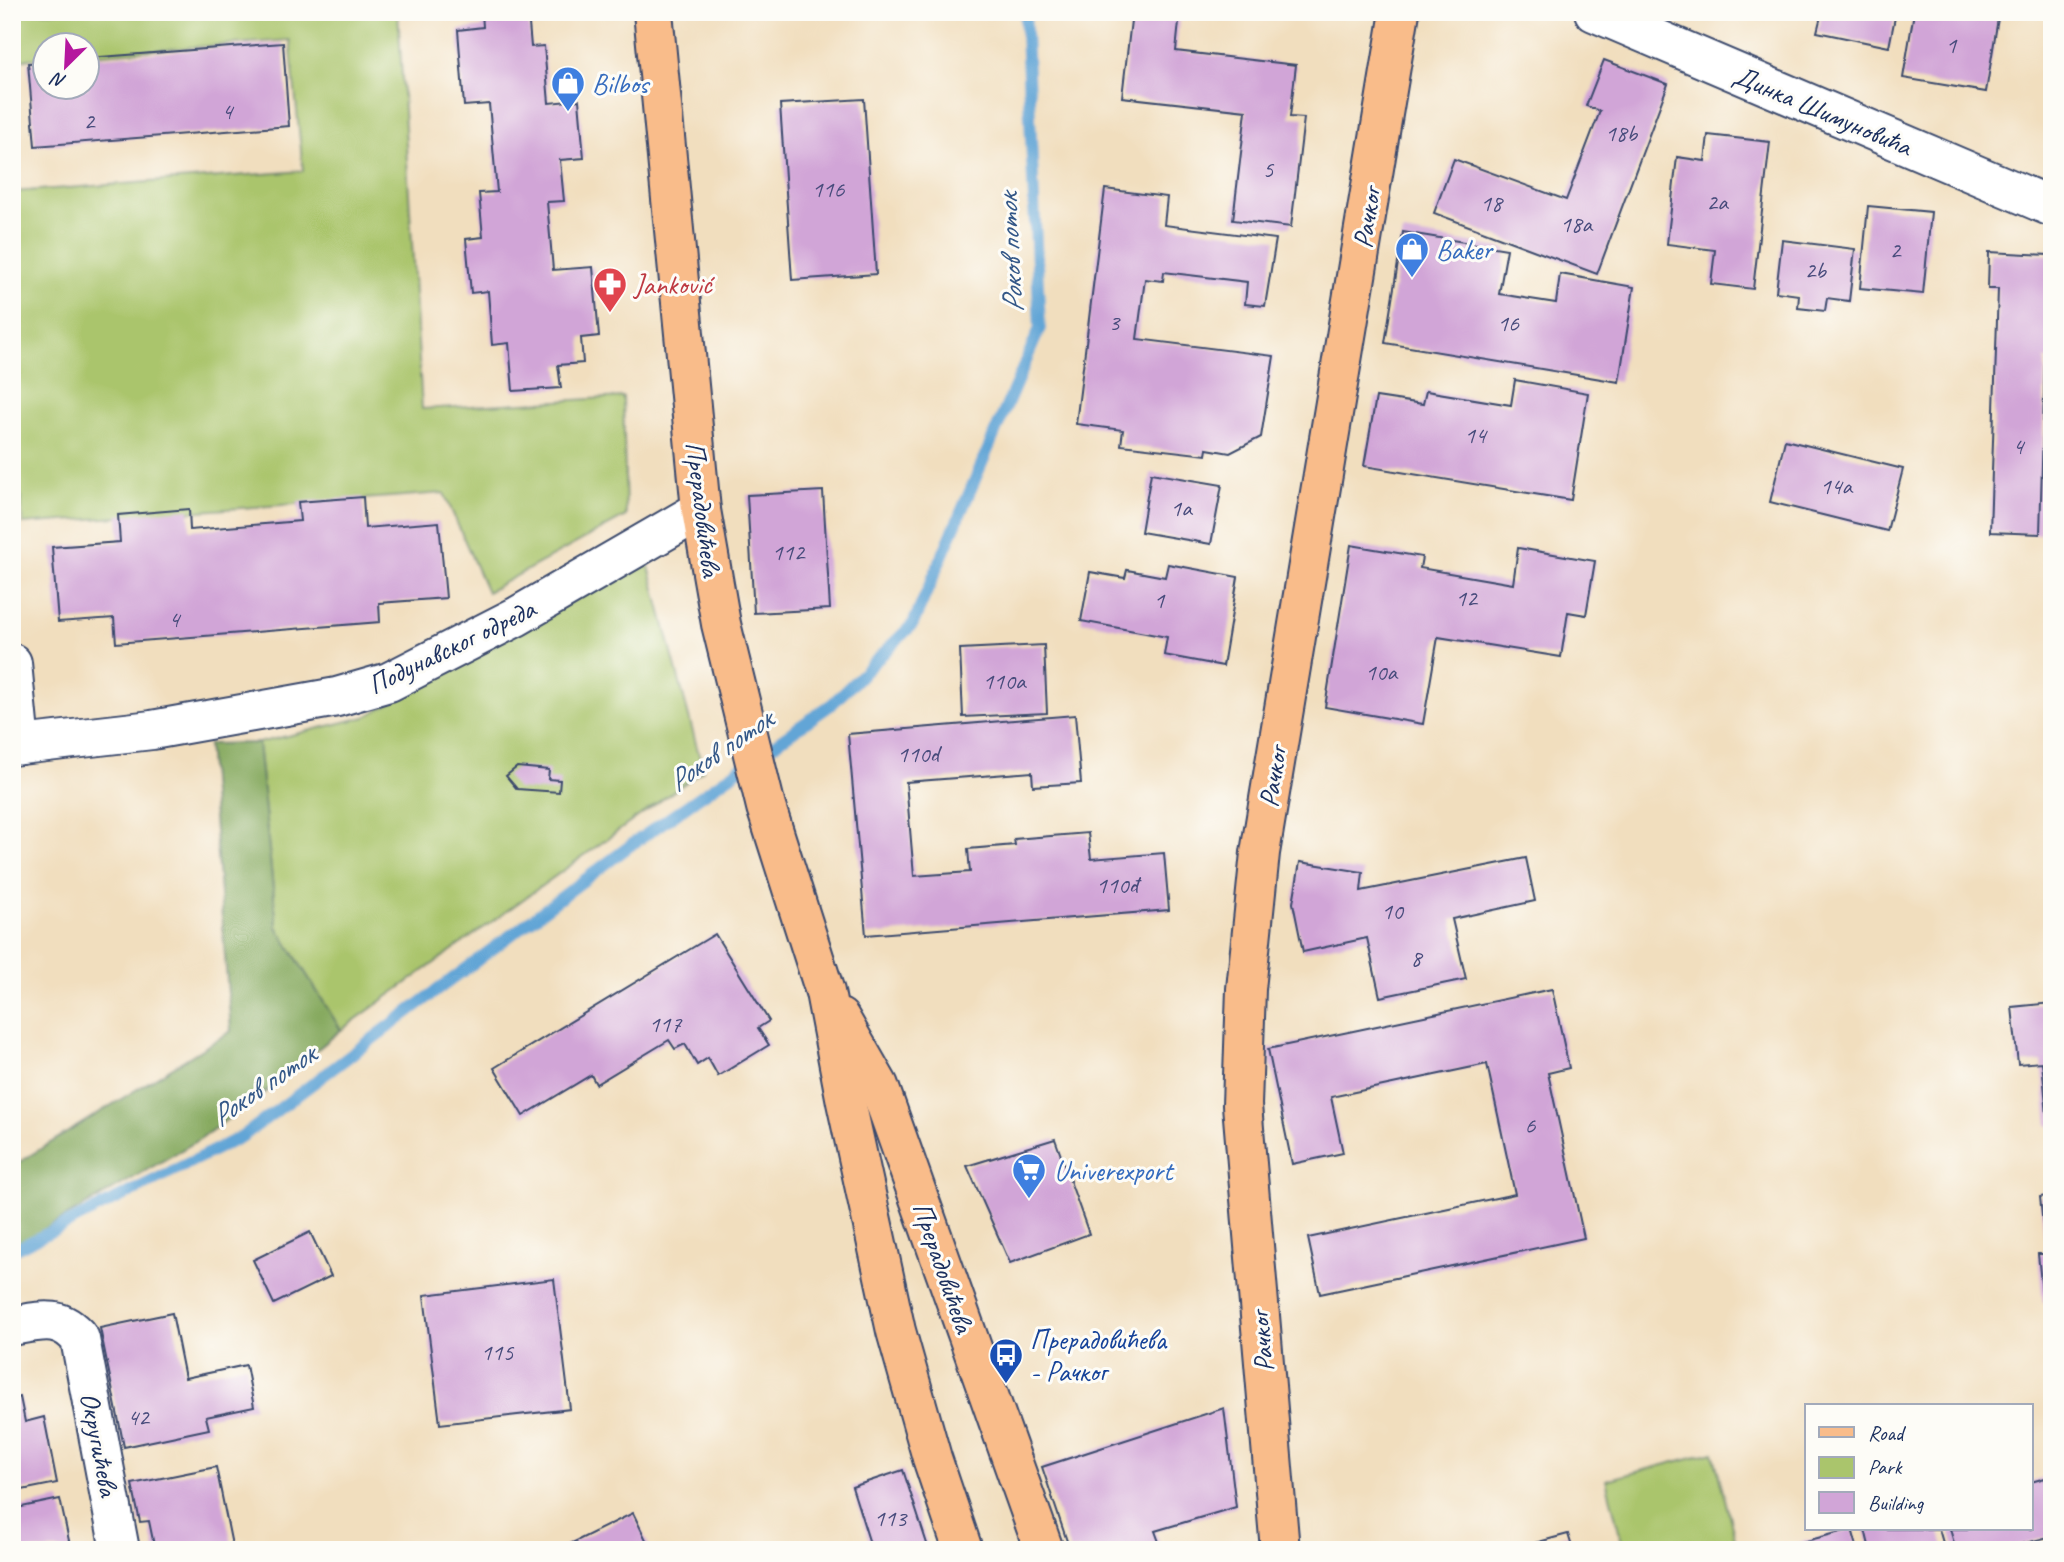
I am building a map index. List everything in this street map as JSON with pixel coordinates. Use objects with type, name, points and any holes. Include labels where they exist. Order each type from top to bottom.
[{"type":"main road","name":"Прерадовићева","points":[[653,12],[701,510],[719,613],[766,807],[825,992],[896,1331],[932,1458],[963,1550]]},
{"type":"main road","name":"Рачког","points":[[1280,1550],[1242,1105],[1247,978],[1256,880],[1400,12]]},
{"type":"main road","name":"Прерадовићева","points":[[825,992],[879,1086],[1044,1550]]},
{"type":"street","name":"Динка Шимуновића","points":[[1594,12],[2052,207]]},
{"type":"street","name":"Подунавског одреда","points":[[16,745],[152,730],[337,697],[389,682],[516,617],[701,510]]},
{"type":"street","points":[[12,663],[16,745]]},
{"type":"street","name":"Округићева","points":[[12,1326],[54,1321],[69,1325],[80,1339],[121,1550]]},
{"type":"green space","points":[[12,12],[398,12],[422,409],[623,397],[626,516],[487,592],[444,493],[23,524],[12,404],[12,192],[303,171],[290,40],[102,54],[102,32],[32,32],[32,59],[12,60]]},
{"type":"green space","points":[[647,559],[703,770],[341,1030],[277,927],[258,743],[365,717]]},
{"type":"green space","points":[[258,743],[277,927],[341,1030],[267,1091],[197,1141],[12,1248],[12,1162],[21,1161],[231,1031],[208,744]]},
{"type":"green space","points":[[1713,1452],[1738,1550],[1624,1550],[1606,1480]]},
{"type":"building","points":[[482,12],[528,12],[531,47],[544,46],[549,103],[579,100],[584,158],[560,160],[564,201],[547,202],[553,270],[593,267],[599,336],[581,338],[583,363],[558,365],[561,388],[513,391],[509,343],[492,345],[488,291],[471,293],[466,239],[483,237],[479,193],[497,192],[489,104],[464,106],[458,30],[483,27]]},
{"type":"building","points":[[1132,12],[1180,12],[1176,51],[1296,65],[1290,117],[1304,118],[1291,227],[1233,220],[1246,111],[1122,97]]},
{"type":"building","points":[[1822,12],[1896,12],[1889,47],[1817,32]]},
{"type":"building","points":[[1914,12],[1999,12],[1986,92],[1903,78]]},
{"type":"building","points":[[283,43],[289,126],[35,146],[28,63],[32,63],[32,102],[102,102],[102,57]]},
{"type":"building","points":[[1604,60],[1668,84],[1597,274],[1434,213],[1454,159],[1566,200],[1600,111],[1586,106]]},
{"type":"building","points":[[864,99],[876,274],[792,280],[780,104]]},
{"type":"building","points":[[1708,135],[1770,142],[1753,289],[1711,284],[1715,250],[1667,244],[1677,157],[1705,161]]},
{"type":"building","points":[[1105,189],[1167,197],[1164,225],[1276,239],[1265,306],[1245,304],[1247,282],[1164,272],[1163,281],[1145,279],[1137,339],[1274,356],[1261,437],[1230,453],[1207,449],[1206,455],[1121,445],[1123,430],[1076,424]]},
{"type":"building","points":[[1868,206],[1931,212],[1923,294],[1860,288]]},
{"type":"building","points":[[1403,232],[1507,249],[1499,294],[1556,303],[1560,274],[1634,287],[1619,382],[1385,343]]},
{"type":"building","points":[[1782,240],[1855,249],[1849,301],[1827,298],[1825,311],[1798,308],[1799,295],[1776,292]]},
{"type":"building","points":[[1989,252],[2049,255],[2049,262],[2052,262],[2052,361],[2045,359],[2040,534],[1990,532],[1998,289],[1988,289]]},
{"type":"building","points":[[1515,380],[1588,393],[1571,500],[1364,466],[1376,397],[1423,404],[1426,391],[1511,405]]},
{"type":"building","points":[[1785,440],[1903,469],[1887,531],[1770,502]]},
{"type":"building","points":[[1151,473],[1222,485],[1211,544],[1141,532]]},
{"type":"building","points":[[823,491],[830,609],[754,613],[747,495]]},
{"type":"building","points":[[363,497],[365,528],[439,522],[446,598],[379,603],[380,622],[116,643],[114,618],[58,622],[52,547],[120,542],[118,515],[189,509],[190,530],[300,521],[298,502]]},
{"type":"building","points":[[1351,545],[1422,557],[1420,568],[1513,584],[1518,548],[1595,561],[1586,615],[1568,612],[1561,657],[1438,637],[1423,724],[1325,707]]},
{"type":"building","points":[[1168,564],[1238,577],[1223,666],[1164,655],[1167,637],[1081,621],[1090,572],[1125,578],[1127,570],[1165,577]]},
{"type":"building","points":[[1044,645],[1047,713],[963,717],[960,649]]},
{"type":"building","points":[[1075,715],[1081,783],[1033,786],[1032,772],[906,782],[914,876],[970,872],[968,849],[1015,845],[1014,839],[1088,833],[1091,859],[1164,853],[1169,910],[866,935],[848,734]]},
{"type":"building","points":[[517,767],[549,770],[548,779],[560,780],[559,792],[517,789],[506,776]]},
{"type":"building","points":[[1526,858],[1535,901],[1452,919],[1466,979],[1380,997],[1367,938],[1303,952],[1293,903],[1300,862],[1363,872],[1361,891]]},
{"type":"building","points":[[715,934],[769,1021],[758,1028],[769,1045],[718,1076],[708,1058],[697,1065],[685,1044],[675,1049],[669,1040],[596,1084],[591,1075],[523,1116],[494,1068]]},
{"type":"building","points":[[1552,989],[1569,1068],[1548,1073],[1584,1238],[1320,1294],[1308,1238],[1515,1194],[1487,1064],[1331,1097],[1343,1153],[1292,1164],[1268,1049]]},
{"type":"building","points":[[2052,1003],[2052,1126],[2048,1126],[2042,1062],[2018,1064],[2012,1007]]},
{"type":"building","name":"Univerexport","points":[[1055,1139],[1089,1234],[1010,1263],[967,1166]]},
{"type":"building","points":[[2052,1195],[2052,1302],[2043,1302],[2038,1254],[2046,1254],[2040,1197]]},
{"type":"building","points":[[310,1232],[331,1276],[274,1304],[253,1260]]},
{"type":"building","points":[[554,1279],[570,1409],[440,1424],[424,1295]]},
{"type":"building","points":[[172,1313],[185,1378],[246,1365],[254,1407],[206,1417],[209,1429],[124,1447],[100,1328]]},
{"type":"building","points":[[20,1397],[25,1422],[44,1417],[57,1483],[12,1492],[12,1399]]},
{"type":"building","points":[[1224,1408],[1236,1507],[1155,1531],[1162,1550],[1070,1550],[1042,1467]]},
{"type":"building","points":[[216,1467],[233,1550],[155,1550],[149,1521],[140,1522],[132,1484]]},
{"type":"building","points":[[903,1470],[929,1550],[872,1550],[852,1487]]},
{"type":"building","points":[[2045,1478],[2052,1504],[2052,1536],[2000,1550],[1956,1550],[1950,1530],[2032,1530],[2032,1482]]},
{"type":"building","points":[[60,1499],[71,1550],[12,1550],[12,1509]]},
{"type":"building","points":[[633,1513],[651,1550],[558,1550]]},
{"type":"building","points":[[1852,1530],[1858,1550],[1788,1550],[1787,1546]]},
{"type":"building","points":[[1865,1530],[1939,1530],[1945,1550],[1870,1550]]},
{"type":"building","points":[[1568,1534],[1573,1550],[1526,1550],[1524,1546]]},
{"type":"waterway","name":"Роков поток","points":[[12,1251],[243,1136],[631,845],[832,704],[913,624],[1040,328],[1025,12]]},
{"type":"place","name":"Bilbos","points":[[568,113]]},
{"type":"place","name":"Baker","points":[[1412,279]]},
{"type":"place","name":"Janković","points":[[610,314]]},
{"type":"place","name":"Univerexport","points":[[1029,1200]]},
{"type":"place","name":"Прерадовићева - Рачког","points":[[1006,1385]]}]
